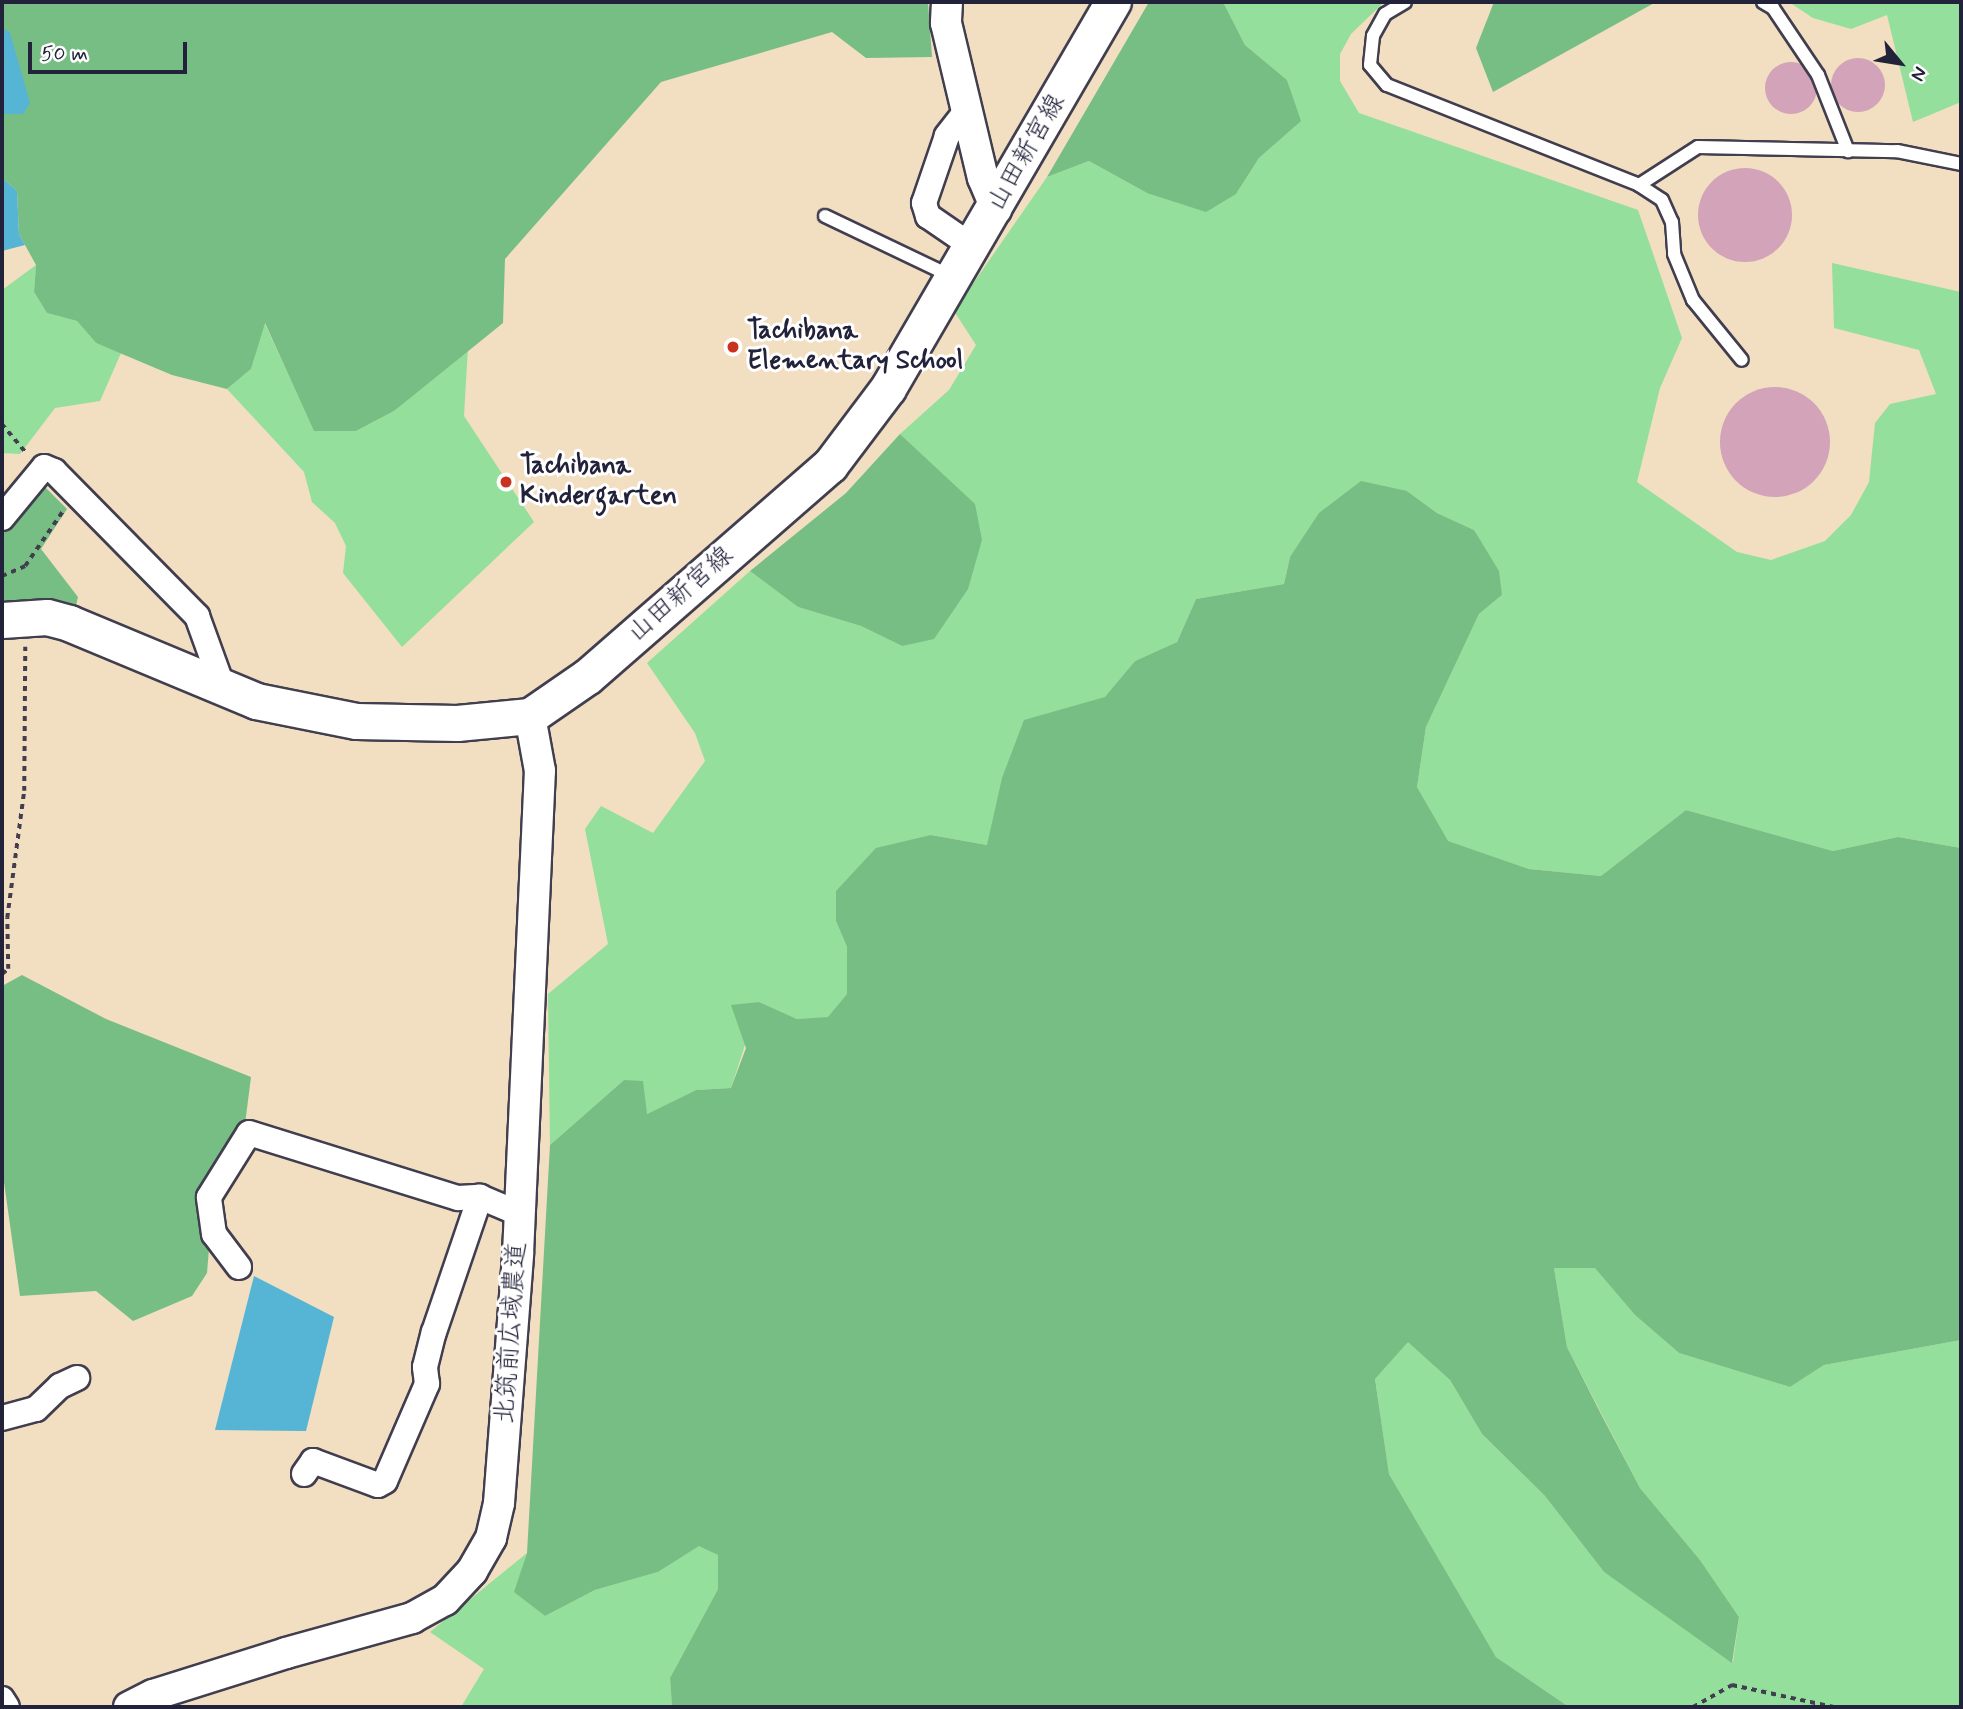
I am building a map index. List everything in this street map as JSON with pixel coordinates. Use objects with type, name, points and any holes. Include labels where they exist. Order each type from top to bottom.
[{"type":"main road","name":"山田新宮線","points":[[12,619],[69,623],[256,701],[356,721],[457,723],[530,716],[588,676],[830,465],[888,388],[996,209],[1113,2]]},
{"type":"street","points":[[947,2],[946,23],[967,110],[996,209]]},
{"type":"street","points":[[967,110],[947,136],[924,203],[928,216],[973,247]]},
{"type":"street","points":[[2,519],[44,467],[54,471],[197,616],[223,688]]},
{"type":"street","name":"北筑前広域農道","points":[[148,1703],[412,1618],[445,1600],[472,1571],[491,1538],[499,1503],[520,1214],[540,771],[530,716]]},
{"type":"street","points":[[239,1267],[214,1234],[209,1197],[249,1133],[458,1198],[480,1197],[520,1214]]},
{"type":"street","points":[[304,1475],[313,1461],[378,1485],[385,1481],[427,1384],[425,1367],[438,1320],[480,1197]]},
{"type":"street","points":[[2,1418],[36,1409],[60,1386],[77,1378]]},
{"type":"street","points":[[2,1699],[7,1707]]},
{"type":"lane","points":[[1405,2],[1385,14],[1373,36],[1370,65],[1387,85],[1639,185],[1662,200],[1672,222],[1674,254],[1693,300],[1742,360]]},
{"type":"lane","points":[[1763,2],[1773,8],[1818,75],[1848,151]]},
{"type":"lane","points":[[1639,185],[1698,147],[1897,151],[1961,164]]},
{"type":"lane","points":[[825,216],[955,277]]},
{"type":"path","points":[[2,424],[44,467]]},
{"type":"path","points":[[2,576],[25,566],[75,492]]},
{"type":"path","points":[[2,974],[8,970],[7,918],[24,790],[12,619]]},
{"type":"path","points":[[1693,1707],[1732,1685],[1834,1707]]},
{"type":"green space","points":[[2,2],[928,2],[932,57],[866,58],[832,32],[661,82],[505,259],[503,323],[394,411],[356,431],[314,431],[265,323],[251,369],[227,389],[172,375],[96,343],[77,321],[47,313],[34,292],[36,265],[19,234],[17,191],[2,178]]},
{"type":"green space","points":[[1149,2],[1223,2],[1245,45],[1287,80],[1301,121],[1259,158],[1236,194],[1206,212],[1147,193],[1089,161],[1047,177]]},
{"type":"green space","points":[[1223,2],[1384,2],[1351,34],[1340,54],[1340,81],[1359,113],[1638,210],[1682,338],[1660,388],[1637,482],[1737,552],[1771,560],[1825,541],[1851,515],[1869,482],[1875,423],[1890,404],[1936,394],[1919,350],[1834,328],[1832,263],[1961,292],[1961,848],[1898,837],[1833,851],[1686,810],[1601,876],[1529,869],[1447,841],[1417,787],[1426,727],[1479,614],[1502,595],[1474,530],[1437,513],[1407,491],[1290,557],[1284,584],[1196,599],[1177,642],[1135,661],[987,845],[931,835],[836,921],[847,947],[847,994],[828,1018],[797,1019],[759,1002],[731,1088],[696,1090],[647,1114],[624,1080],[550,1145],[548,994],[608,944],[585,829],[601,806],[653,833],[705,761],[695,733],[647,663],[750,571],[798,607],[861,626],[902,646],[975,505],[900,434],[949,390],[976,345],[954,311],[1047,177],[1089,161],[1147,193],[1236,194],[1259,158],[1300,121],[1287,80],[1245,45]]},
{"type":"green space","points":[[1494,2],[1656,2],[1493,92],[1476,48]]},
{"type":"green space","points":[[1789,2],[1961,2],[1961,102],[1913,122],[1887,15],[1851,29],[1813,18]]},
{"type":"green space","points":[[36,265],[34,292],[47,313],[77,321],[96,343],[121,353],[100,401],[55,408],[20,454],[2,453],[2,290]]},
{"type":"green space","points":[[264,322],[314,430],[356,431],[394,411],[468,347],[464,416],[534,522],[402,647],[343,573],[346,546],[335,523],[312,502],[304,472],[227,389],[251,369]]},
{"type":"green space","points":[[900,434],[975,504],[982,540],[968,589],[934,639],[902,646],[861,626],[798,607],[750,571],[846,493]]},
{"type":"green space","points":[[1361,481],[1407,491],[1437,513],[1474,530],[1499,571],[1502,595],[1479,614],[1426,727],[1417,787],[1448,841],[1529,869],[1601,876],[1686,810],[1833,851],[1898,837],[1961,848],[1961,1340],[1824,1365],[1790,1387],[1679,1353],[1635,1315],[1595,1268],[1554,1268],[1567,1347],[1640,1488],[1700,1560],[1739,1617],[1732,1663],[1604,1572],[1545,1496],[1482,1434],[1450,1380],[1408,1342],[1375,1379],[1389,1474],[1496,1657],[1569,1707],[672,1707],[670,1678],[718,1589],[718,1555],[699,1546],[658,1572],[595,1590],[545,1616],[514,1592],[527,1553],[550,1145],[624,1080],[643,1081],[647,1114],[696,1090],[731,1088],[746,1048],[731,1005],[759,1002],[797,1019],[828,1017],[847,994],[847,947],[836,921],[836,891],[876,848],[931,835],[987,845],[1002,778],[1024,720],[1105,697],[1135,661],[1177,642],[1196,599],[1284,584],[1290,557],[1319,513]]},
{"type":"green space","points":[[44,486],[67,509],[41,549],[78,597],[74,614],[10,602],[2,605],[2,530]]},
{"type":"green space","points":[[22,975],[106,1019],[251,1077],[242,1148],[213,1201],[207,1273],[192,1296],[133,1321],[96,1291],[20,1296],[2,1168],[2,986]]},
{"type":"green space","points":[[1595,1267],[1635,1315],[1679,1353],[1790,1387],[1824,1365],[1961,1340],[1961,1707],[1569,1707],[1496,1657],[1389,1474],[1375,1379],[1408,1341],[1450,1380],[1482,1434],[1545,1496],[1604,1572],[1733,1662],[1739,1617],[1700,1560],[1640,1488],[1567,1347],[1554,1268]]},
{"type":"green space","points":[[700,1545],[718,1555],[718,1589],[670,1678],[672,1707],[461,1707],[484,1669],[430,1632],[527,1553],[515,1592],[545,1616],[595,1590],[658,1572]]},
{"type":"water","points":[[2,27],[10,33],[30,103],[23,114],[2,114]]},
{"type":"water","points":[[2,178],[17,191],[19,234],[25,245],[2,251]]},
{"type":"water","points":[[254,1276],[334,1317],[306,1431],[215,1430]]},
{"type":"building","points":[[1858,58],[1877,66],[1885,85],[1877,104],[1858,112],[1839,104],[1831,85],[1839,66]]},
{"type":"building","points":[[1791,62],[1810,69],[1817,88],[1810,107],[1791,114],[1772,107],[1765,88],[1772,69]]},
{"type":"building","points":[[1736,168],[1754,168],[1779,181],[1789,197],[1792,215],[1789,233],[1779,249],[1754,262],[1736,262],[1711,249],[1698,224],[1698,206],[1711,181]]},
{"type":"building","points":[[1775,387],[1796,391],[1814,403],[1826,421],[1830,442],[1826,463],[1814,481],[1796,493],[1775,497],[1754,493],[1736,481],[1724,463],[1720,442],[1724,421],[1736,403],[1754,391]]},
{"type":"place","name":"Tachibana Elementary School","points":[[733,347]]},
{"type":"place","name":"Tachibana Kindergarten","points":[[506,482]]}]
